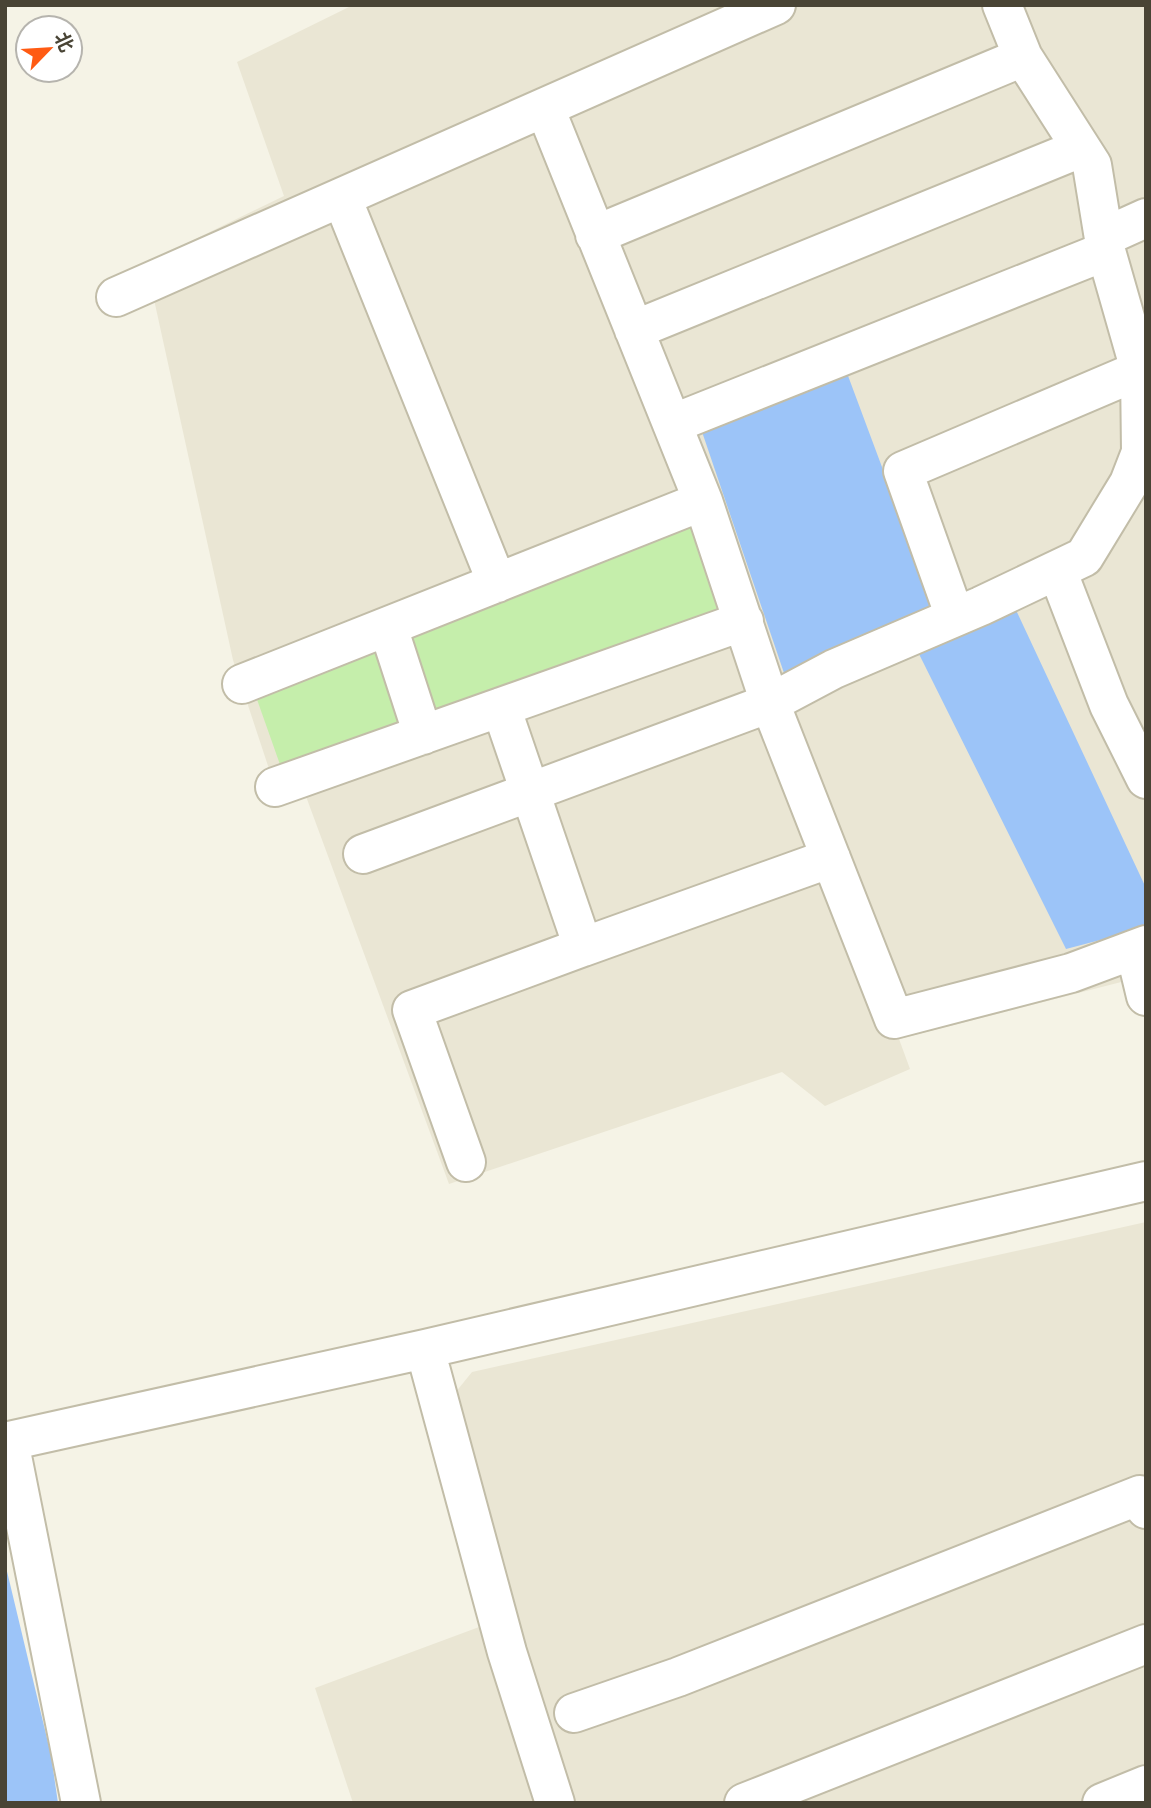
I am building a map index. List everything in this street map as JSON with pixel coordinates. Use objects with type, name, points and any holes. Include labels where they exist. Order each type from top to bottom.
[{"type":"street","points":[[116,297],[776,5]]},
{"type":"street","points":[[363,854],[770,703],[834,669],[1084,557],[1129,483],[1141,452],[1140,370],[1105,244],[1092,165],[1023,57],[1002,5]]},
{"type":"street","points":[[595,235],[1023,57]]},
{"type":"street","points":[[545,108],[703,501],[770,703],[894,1019],[1071,973],[1140,948],[1146,996]]},
{"type":"street","points":[[634,330],[1081,148]]},
{"type":"street","points":[[342,198],[497,583]]},
{"type":"street","points":[[672,424],[1105,244],[1146,218]]},
{"type":"street","points":[[955,617],[903,471],[1140,370]]},
{"type":"street","points":[[242,684],[703,501]]},
{"type":"street","points":[[1057,570],[1109,705],[1146,779]]},
{"type":"street","points":[[275,787],[744,621]]},
{"type":"street","points":[[388,627],[423,735]]},
{"type":"street","points":[[501,707],[583,947]]},
{"type":"street","points":[[466,1162],[412,1010],[831,858]]},
{"type":"street","points":[[81,1803],[9,1441],[425,1349],[1146,1181]]},
{"type":"street","points":[[425,1349],[507,1652],[555,1803]]},
{"type":"street","points":[[574,1713],[677,1677],[1140,1495],[1146,1509]]},
{"type":"street","points":[[744,1803],[1146,1644]]},
{"type":"street","points":[[1102,1803],[1146,1786]]},
{"type":"shaded area","points":[[353,5],[1146,5],[1146,987],[1129,980],[899,1039],[910,1069],[825,1106],[782,1072],[449,1184],[304,791],[275,787],[233,660],[146,263],[284,196],[237,62]]},
{"type":"shaded area","points":[[1146,1222],[1146,1803],[353,1803],[315,1688],[517,1613],[455,1393],[472,1372]]},
{"type":"green space","points":[[691,519],[722,612],[283,773],[254,691]]},
{"type":"water","points":[[844,365],[936,612],[784,673],[698,420]]},
{"type":"water","points":[[1016,610],[1146,888],[1146,928],[1066,949],[917,650]]},
{"type":"water","points":[[5,1563],[51,1755],[58,1803],[5,1803]]}]
